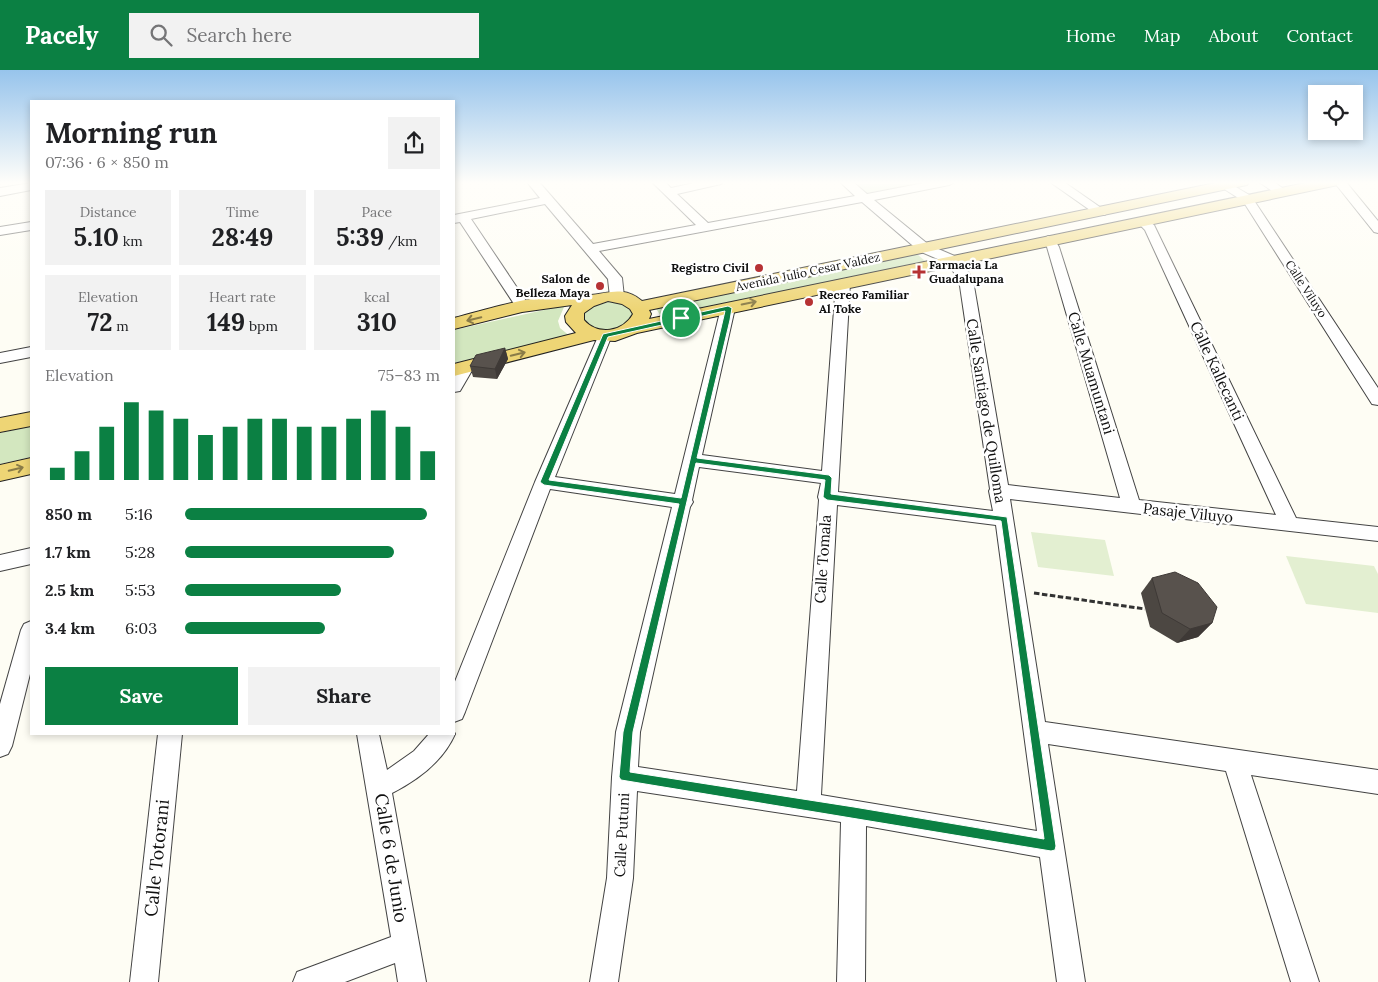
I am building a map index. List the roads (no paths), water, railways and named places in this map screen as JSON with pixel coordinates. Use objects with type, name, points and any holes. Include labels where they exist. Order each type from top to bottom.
[{"type":"main road","name":"Avenida Julio Cesar Valdez","points":[[639,307],[1039,225]]},
{"type":"main road","name":"Avenida Julio Cesar Valdez","points":[[633,328],[1124,225]]},
{"type":"main road","points":[[455,323],[523,307],[568,300],[617,297],[630,300],[639,307],[642,314],[633,328],[618,334],[600,335],[460,368]]},
{"type":"main road","points":[[590,300],[577,309],[576,321],[586,331],[600,335]]},
{"type":"main road","points":[[1,425],[30,418]]},
{"type":"main road","points":[[0,473],[30,466]]},
{"type":"street","points":[[464,225],[523,307]]},
{"type":"street","points":[[569,225],[615,278],[617,297]]},
{"type":"street","points":[[590,249],[718,225]]},
{"type":"street","points":[[897,225],[924,248],[952,260]]},
{"type":"street","name":"Calle Kallecanti","points":[[1146,225],[1150,228],[1289,524]]},
{"type":"street","name":"Calle Viluyo","points":[[1264,225],[1378,400]]},
{"type":"street","points":[[0,231],[30,226]]},
{"type":"street","name":"Calle Muamuntani","points":[[1048,240],[1053,247],[1132,507]]},
{"type":"street","name":"Calle Santiago de Quilloma","points":[[952,260],[962,273],[966,286],[1004,519],[1071,982]]},
{"type":"street","name":"Calle Tomala","points":[[808,805],[843,283]]},
{"type":"street","name":"Calle Putuni","points":[[604,982],[620,878],[625,818],[624,777],[628,732],[684,502],[728,308]]},
{"type":"street","points":[[455,709],[600,335]]},
{"type":"street","points":[[0,358],[30,352]]},
{"type":"street","points":[[455,385],[460,368]]},
{"type":"street","points":[[693,460],[1004,519]]},
{"type":"street","points":[[544,482],[684,502]]},
{"type":"street","name":"Pasaje Viluyo","points":[[998,491],[1378,534]]},
{"type":"street","points":[[0,564],[30,556]]},
{"type":"street","points":[[0,746],[30,634]]},
{"type":"street","points":[[1034,732],[1378,782]]},
{"type":"street","name":"Calle Totorani","points":[[144,982],[170,735]]},
{"type":"street","name":"Calle 6 de Junio","points":[[368,735],[379,787],[412,982]]},
{"type":"street","points":[[379,787],[400,778],[420,764],[434,748],[441,735]]},
{"type":"street","points":[[1235,761],[1304,982]]},
{"type":"street","points":[[624,777],[854,812],[1051,846]]},
{"type":"street","points":[[851,982],[854,812]]},
{"type":"street","points":[[308,982],[405,946]]},
{"type":"place","name":"Registro Civil","points":[[759,268]]},
{"type":"place","name":"Farmacia La Guadalupana","points":[[919,272]]},
{"type":"place","name":"Salon de Belleza Maya","points":[[600,286]]},
{"type":"place","name":"Recreo Familiar Al Toke","points":[[809,302]]}]
